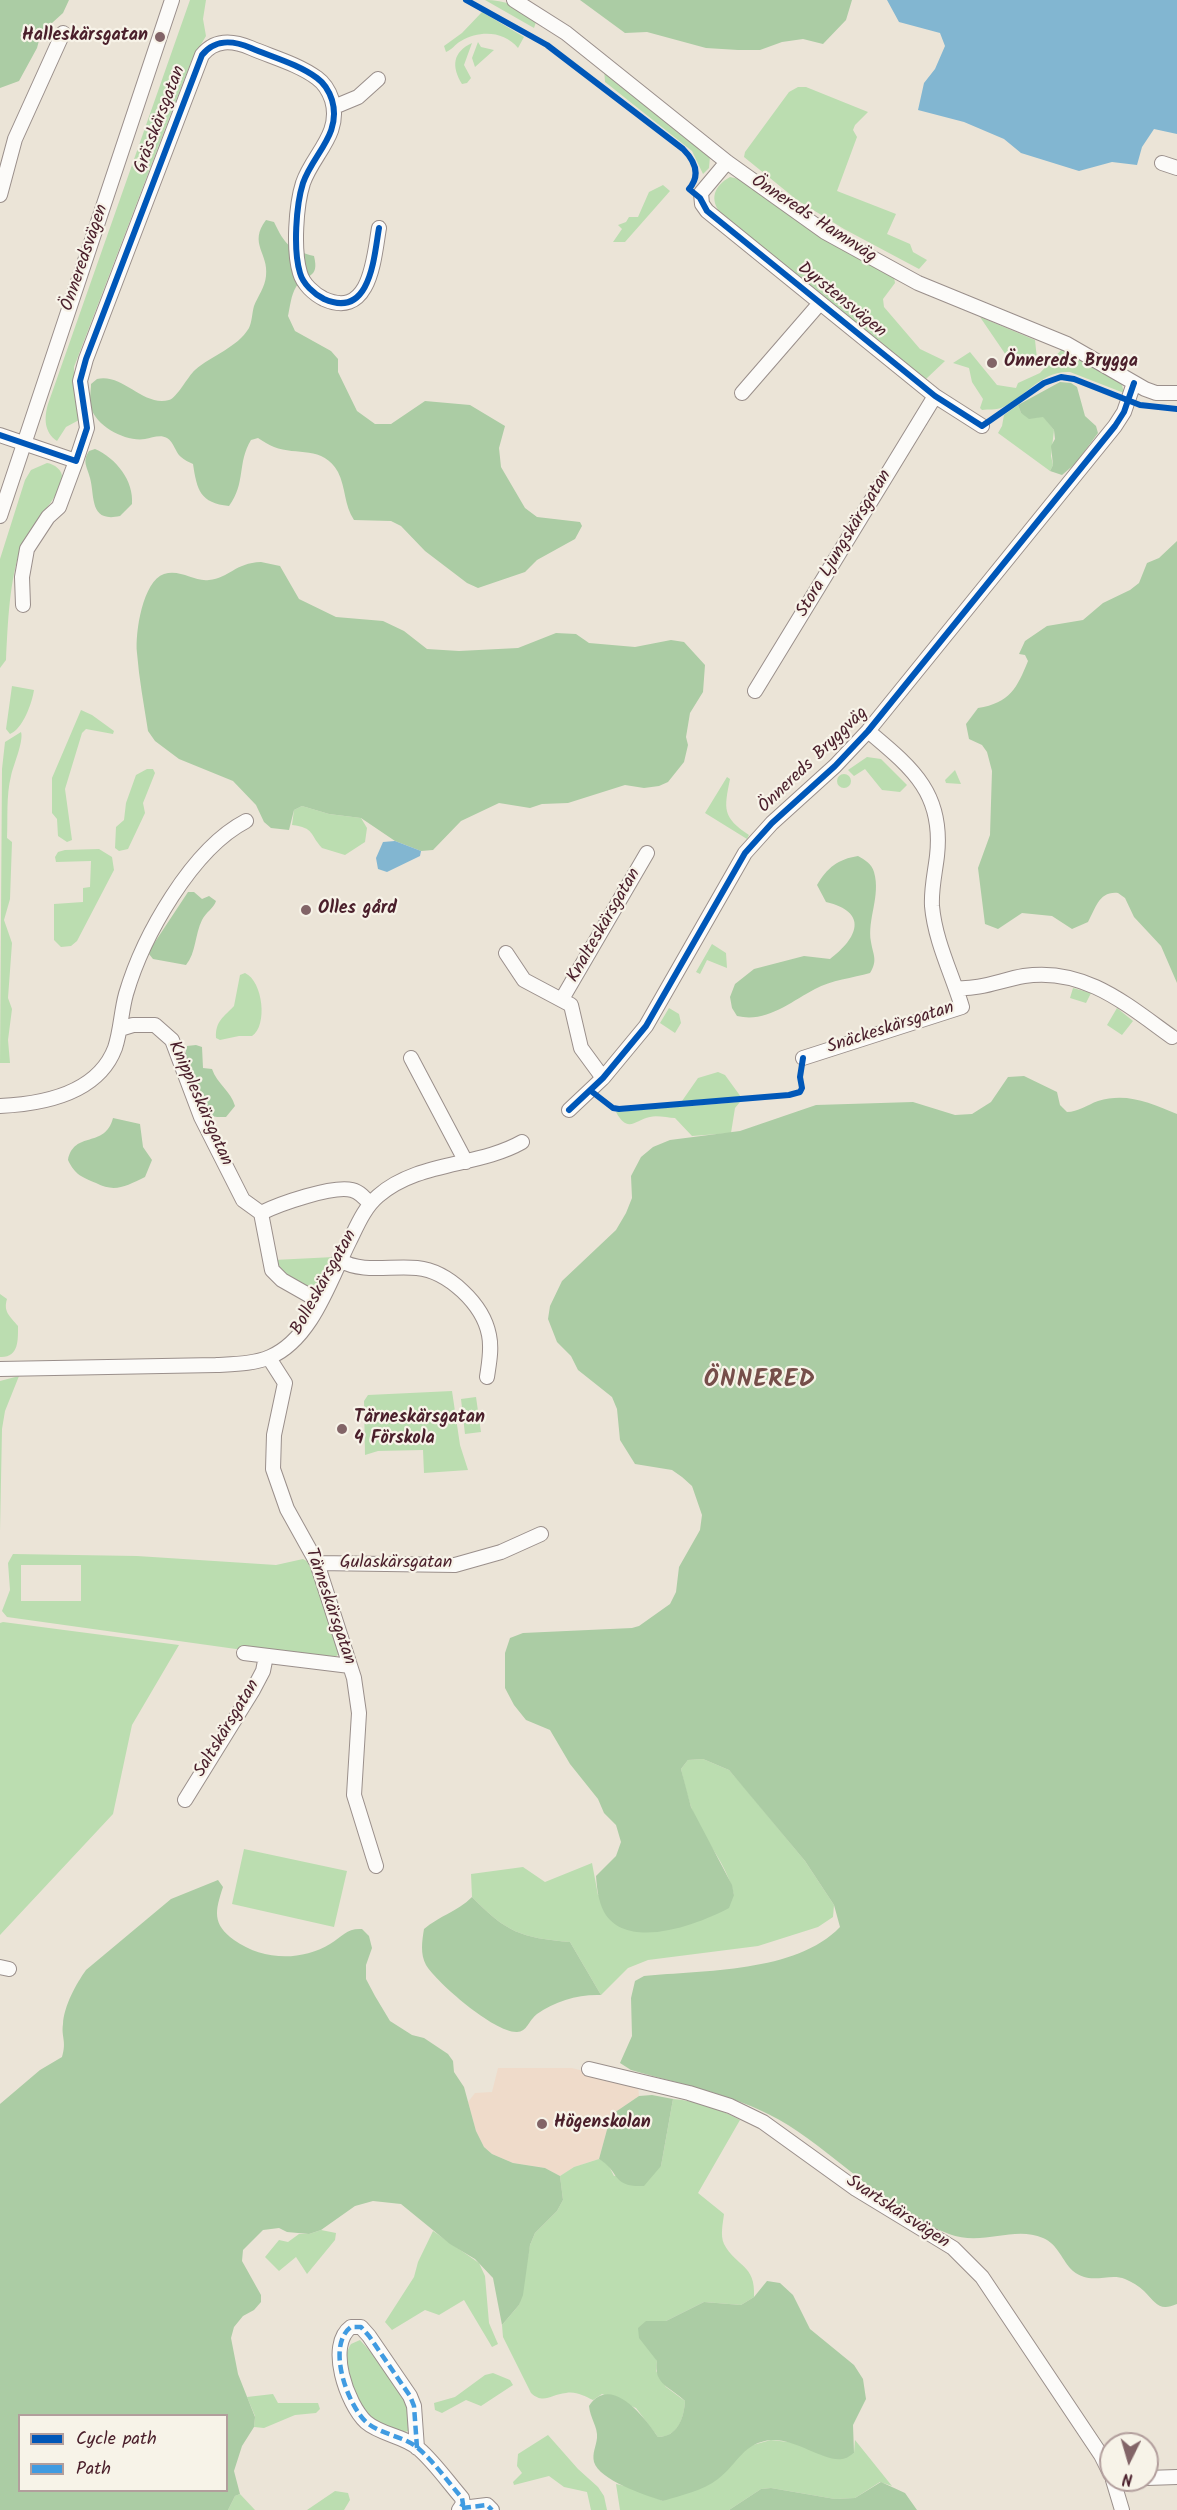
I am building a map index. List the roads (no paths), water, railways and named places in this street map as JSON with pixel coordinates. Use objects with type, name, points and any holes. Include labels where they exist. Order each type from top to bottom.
[{"type":"street","name":"Önneredsvägen","points":[[0,516],[172,0]]},
{"type":"street","name":"Önnereds Hamnväg","points":[[514,0],[573,38],[727,162],[794,212],[858,252],[935,291],[1068,344],[1134,383],[1156,393],[1177,393]]},
{"type":"street","points":[[0,195],[15,139],[63,33]]},
{"type":"street","name":"Grässkärsgatan","points":[[22,605],[22,577],[27,549],[48,517],[59,507],[87,428],[80,381],[86,358],[202,55],[214,44],[231,42],[247,47],[318,78],[326,86],[334,107]]},
{"type":"street","points":[[378,79],[358,97],[347,104],[334,107],[331,132],[304,180],[299,202],[298,257],[300,273],[306,284],[314,292],[330,301],[348,301],[360,295],[370,278],[379,228]]},
{"type":"street","name":"Dyrstensvägen","points":[[727,162],[701,193],[702,204],[935,396],[982,426]]},
{"type":"street","points":[[1161,163],[1177,168]]},
{"type":"street","points":[[742,393],[820,303]]},
{"type":"street","name":"Önnereds Bryggväg","points":[[569,1110],[603,1078],[646,1026],[745,853],[772,823],[835,766],[868,731],[1115,426],[1124,412],[1134,383]]},
{"type":"street","name":"Stora Ljungskärsgatan","points":[[755,691],[935,396]]},
{"type":"street","points":[[0,435],[76,461]]},
{"type":"street","name":"Snäckeskärsgatan","points":[[803,1058],[962,1007],[937,930],[932,905],[938,837],[928,791],[912,768],[868,731]]},
{"type":"street","points":[[0,1106],[52,1097],[85,1085],[103,1070],[110,1059],[120,1029],[126,994],[150,938],[173,894],[205,853],[246,821]]},
{"type":"street","name":"Knalteskärsgatan","points":[[562,999],[647,853]]},
{"type":"street","name":"Knalteskärsgatan","points":[[506,953],[524,980],[562,999],[574,1011],[581,1048],[603,1078]]},
{"type":"street","name":"Snäckeskärsgatan","points":[[956,988],[975,988],[1026,976],[1059,975],[1075,978],[1108,992],[1172,1037]]},
{"type":"street","name":"Knippleskärsgatan","points":[[120,1029],[133,1025],[155,1025],[172,1040],[201,1117],[243,1200],[261,1213]]},
{"type":"street","points":[[411,1058],[466,1162]]},
{"type":"street","name":"Bolleskärsgatan","points":[[0,1369],[216,1365],[245,1363],[269,1358],[282,1351],[300,1335],[370,1204],[401,1181],[506,1151],[522,1142]]},
{"type":"street","points":[[319,1301],[282,1280],[272,1270],[261,1213],[290,1200],[345,1189],[360,1193],[370,1204]]},
{"type":"street","points":[[339,1260],[368,1269],[418,1268],[439,1274],[448,1280],[471,1302],[486,1324],[490,1344],[487,1377]]},
{"type":"street","name":"Tärneskärsgatan","points":[[269,1358],[285,1383],[274,1435],[273,1469],[287,1509],[317,1563],[350,1666],[359,1713],[354,1795],[376,1866]]},
{"type":"street","name":"Gulaskärsgatan","points":[[317,1563],[455,1565],[501,1552],[541,1534]]},
{"type":"street","points":[[244,1653],[350,1666]]},
{"type":"street","name":"Saltskärsgatan","points":[[185,1800],[253,1690],[266,1656]]},
{"type":"street","name":"Svartskärsvägen","points":[[590,2069],[689,2093],[730,2106],[763,2122],[856,2189],[953,2248],[982,2277],[1099,2452]]},
{"type":"street","points":[[417,2448],[414,2406],[410,2396],[369,2336],[361,2327],[351,2327],[341,2339],[339,2349],[347,2391],[356,2410],[367,2423],[417,2448],[462,2498],[461,2509],[487,2505],[492,2510]]},
{"type":"street","points":[[1159,2478],[1177,2477]]},
{"type":"street","points":[[1117,2492],[1122,2510]]},
{"type":"water","points":[[887,0],[1177,0],[1177,134],[1154,129],[1142,147],[1137,165],[1112,162],[1079,171],[1021,153],[1004,139],[964,122],[918,110],[924,83],[935,69],[945,46],[940,33],[899,22]]},
{"type":"water","points":[[395,841],[421,851],[420,856],[387,872],[378,869],[376,858],[383,842]]},
{"type":"place","name":"Halleskärsgatan","points":[[160,37]]},
{"type":"place","name":"Önnereds Brygga","points":[[992,363]]},
{"type":"place","name":"Olles gård","points":[[306,910]]},
{"type":"place","name":"Tärneskärsgatan 4 Förskola","points":[[342,1429]]},
{"type":"place","name":"Högenskolan","points":[[542,2124]]},
{"type":"district","name":"ÖNNERED","points":[[760,1382]]}]
